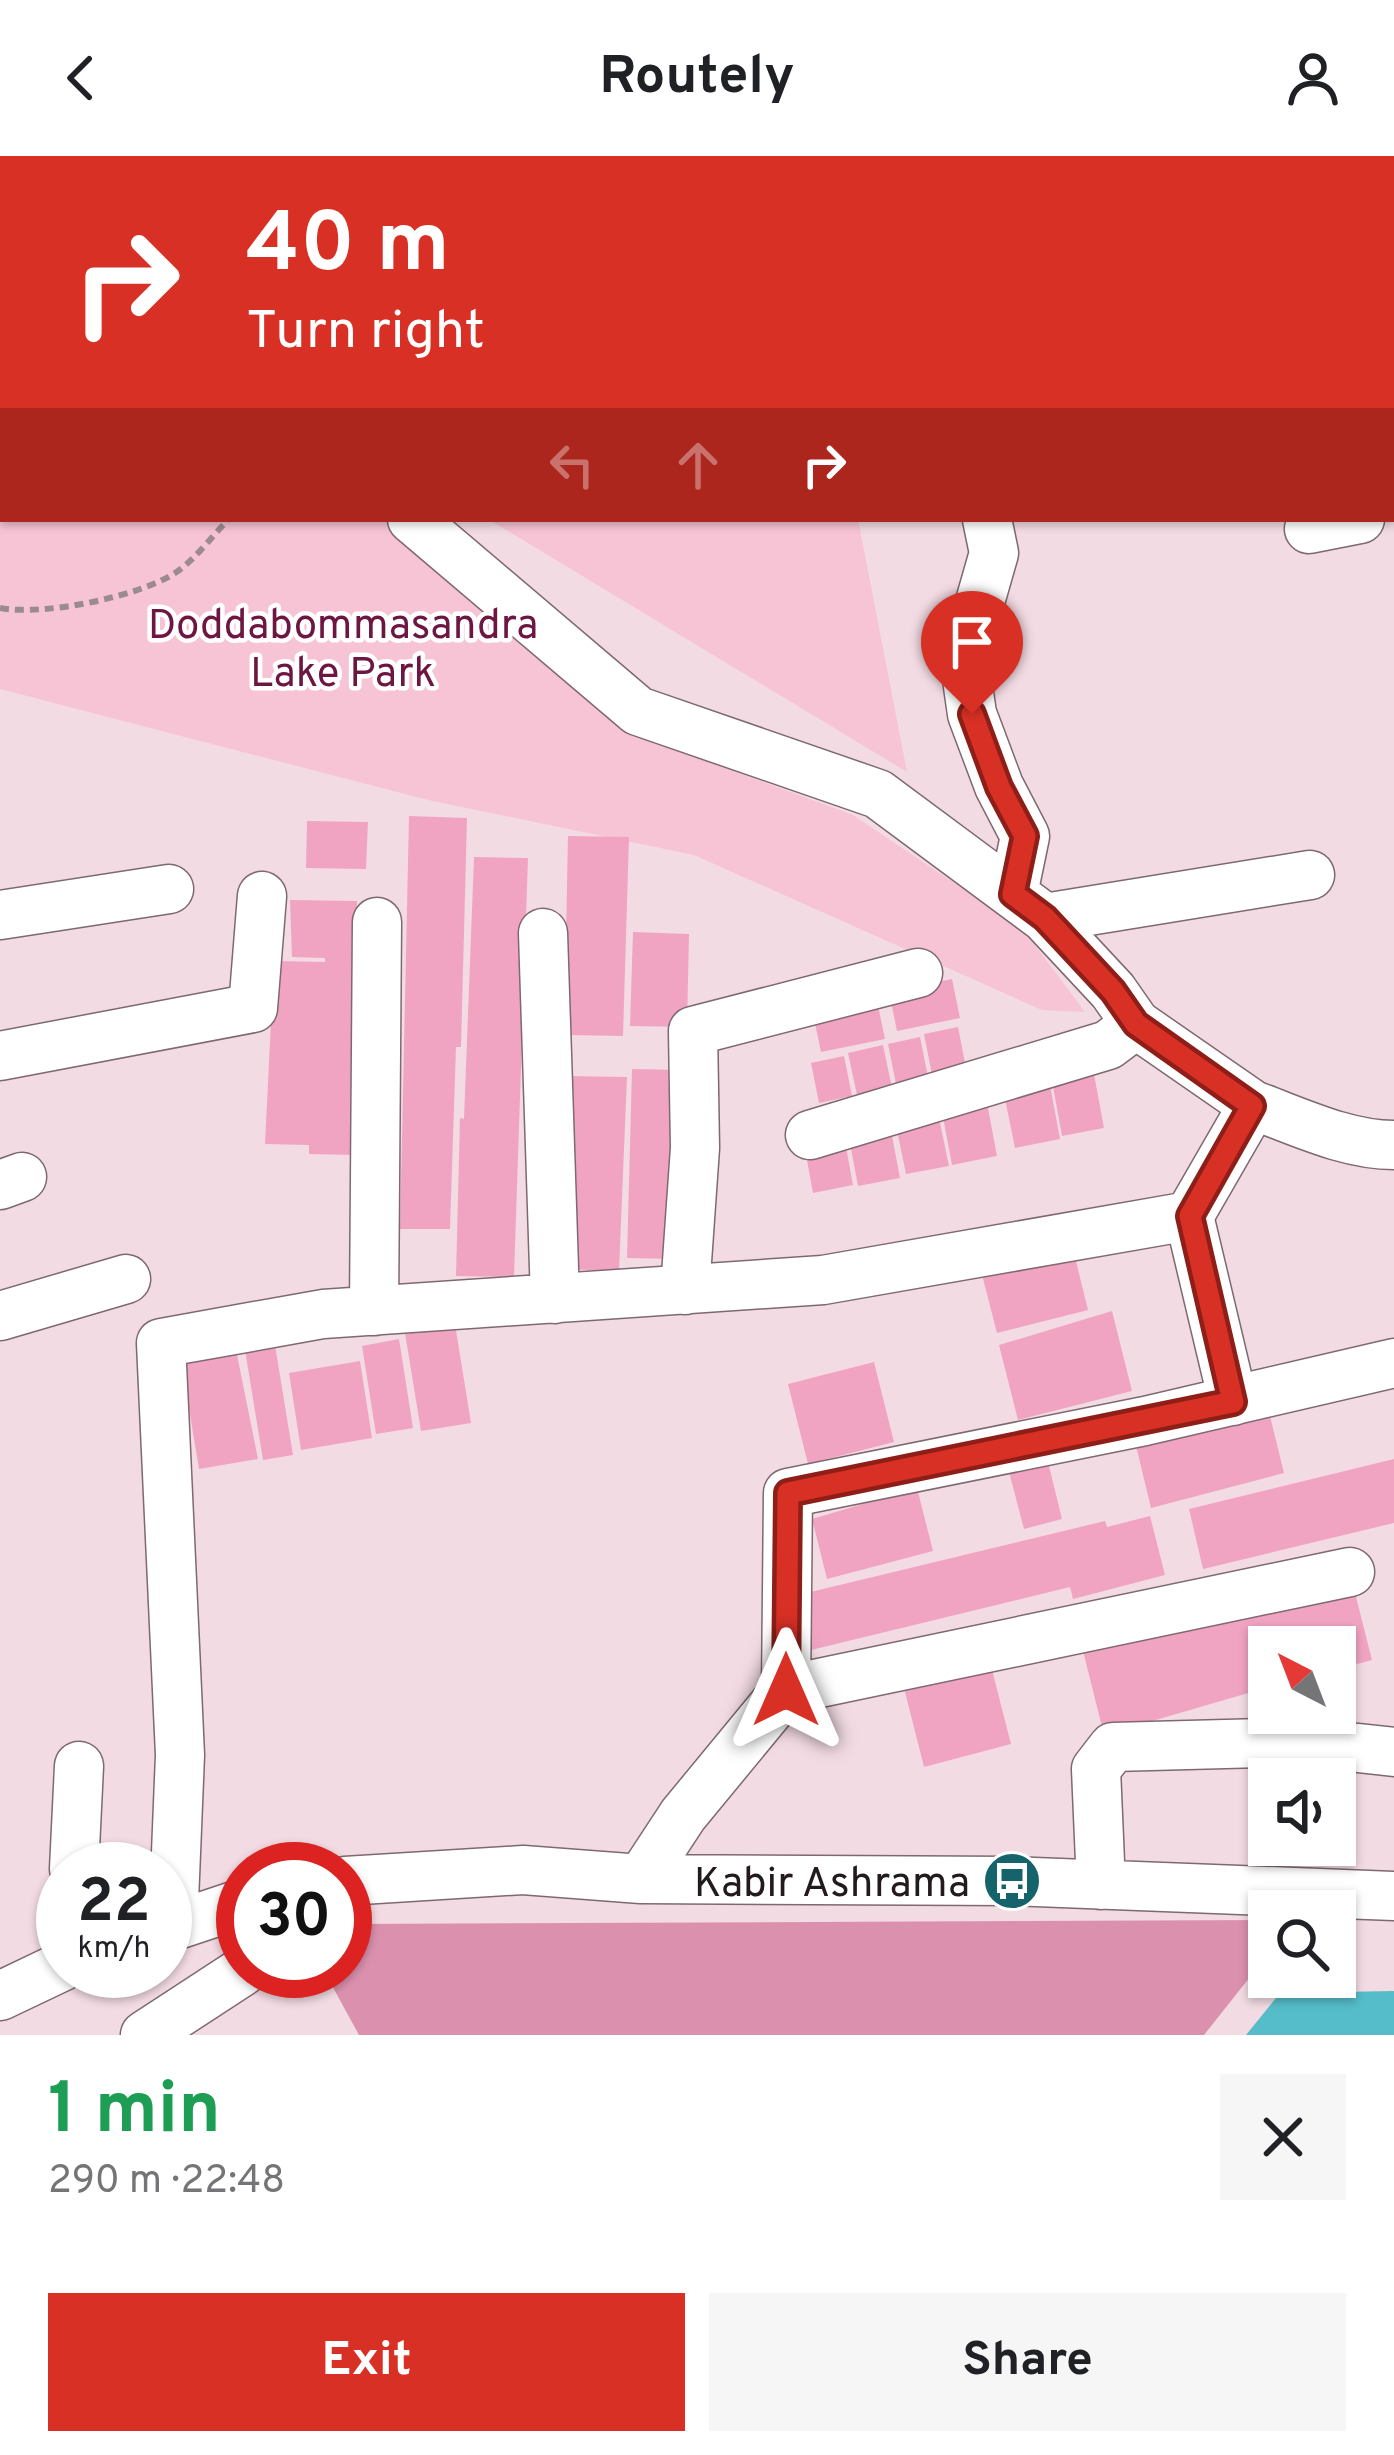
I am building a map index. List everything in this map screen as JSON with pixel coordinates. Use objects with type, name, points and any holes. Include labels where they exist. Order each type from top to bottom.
[{"type":"street","points":[[416,522],[638,711],[878,794],[1029,906],[1113,991],[1136,1024],[1252,1106],[1376,1145],[1394,1145]]},
{"type":"street","points":[[988,522],[994,553],[964,658],[972,714],[999,787],[1025,836],[1029,906]]},
{"type":"street","points":[[1309,529],[1345,522]]},
{"type":"street","points":[[1029,906],[1310,875]]},
{"type":"street","points":[[0,915],[169,890]]},
{"type":"street","points":[[0,1056],[253,1008],[262,896]]},
{"type":"street","points":[[374,1311],[377,922]]},
{"type":"street","points":[[543,933],[555,1299]]},
{"type":"street","points":[[685,1290],[695,1148],[693,1031],[918,973]]},
{"type":"street","points":[[810,1135],[1108,1045],[1136,1024]]},
{"type":"street","points":[[1233,1402],[1190,1216],[1252,1106]]},
{"type":"street","points":[[174,1842],[179,1755],[161,1343],[322,1314],[824,1280],[1190,1216]]},
{"type":"street","points":[[0,1316],[126,1279]]},
{"type":"street","points":[[786,1690],[788,1493],[1233,1402],[1394,1363]]},
{"type":"street","points":[[641,1879],[683,1815],[786,1690],[1350,1572]]},
{"type":"street","points":[[1101,1885],[1096,1769],[1114,1748],[1303,1742],[1394,1752]]},
{"type":"street","points":[[75,1842],[79,1766]]},
{"type":"street","points":[[372,1879],[523,1870],[641,1879],[1101,1885],[1394,1896]]},
{"type":"street","points":[[0,1996],[36,1979]]},
{"type":"street","points":[[145,2035],[216,1989]]},
{"type":"path","points":[[0,608],[17,611],[92,604],[174,573],[226,522]]},
{"type":"green space","name":"Doddabommasandra Lake Park","points":[[0,522],[394,522],[587,700],[647,739],[853,815],[1023,929],[1085,1012],[1042,1010],[694,855],[428,800],[0,689]]},
{"type":"green space","points":[[493,522],[859,522],[907,772]]},
{"type":"shaded area","points":[[1248,1920],[1248,1979],[1204,2035],[359,2035],[339,1998],[372,1998],[372,1924]]},
{"type":"water","points":[[1394,1991],[1394,2035],[1246,2035],[1276,1998],[1356,1998],[1356,1992]]},
{"type":"building","points":[[409,816],[467,818],[450,1229],[400,1229]]},
{"type":"building","points":[[307,821],[368,822],[366,869],[306,868]]},
{"type":"building","points":[[568,836],[629,837],[623,1036],[564,1035]]},
{"type":"building","points":[[474,857],[528,858],[514,1277],[456,1276]]},
{"type":"building","points":[[290,900],[357,901],[354,1155],[309,1154],[309,1145],[265,1144],[274,961],[325,962],[325,958],[292,957]]},
{"type":"building","points":[[633,932],[689,934],[687,1027],[630,1026]]},
{"type":"building","points":[[952,979],[960,1018],[897,1031],[889,992]]},
{"type":"building","points":[[876,996],[885,1039],[821,1052],[812,1009]]},
{"type":"building","points":[[958,1027],[966,1068],[932,1075],[924,1034]]},
{"type":"building","points":[[920,1037],[928,1077],[896,1084],[888,1044]]},
{"type":"building","points":[[883,1045],[892,1088],[857,1095],[848,1053]]},
{"type":"building","points":[[844,1056],[852,1096],[819,1103],[811,1063]]},
{"type":"building","points":[[632,1069],[682,1070],[679,1259],[627,1258]]},
{"type":"building","points":[[1094,1074],[1104,1128],[1062,1136],[1052,1081]]},
{"type":"building","points":[[566,1076],[627,1077],[619,1271],[561,1269]]},
{"type":"building","points":[[1050,1085],[1060,1139],[1015,1148],[1004,1094]]},
{"type":"building","points":[[987,1103],[997,1156],[952,1165],[942,1112]]},
{"type":"building","points":[[938,1113],[949,1166],[906,1174],[895,1121]]},
{"type":"building","points":[[890,1125],[900,1178],[858,1186],[848,1133]]},
{"type":"building","points":[[844,1136],[853,1185],[813,1193],[804,1144]]},
{"type":"building","points":[[1074,1253],[1088,1310],[997,1333],[980,1267]]},
{"type":"building","points":[[1112,1311],[1132,1391],[1018,1420],[999,1345]]},
{"type":"building","points":[[454,1318],[471,1423],[421,1431],[404,1327]]},
{"type":"building","points":[[399,1339],[413,1428],[376,1434],[362,1346]]},
{"type":"building","points":[[235,1345],[258,1459],[199,1469],[180,1354]]},
{"type":"building","points":[[275,1345],[293,1455],[263,1460],[245,1350]]},
{"type":"building","points":[[360,1361],[372,1438],[301,1450],[289,1373]]},
{"type":"building","points":[[874,1362],[894,1442],[808,1464],[788,1384]]},
{"type":"building","points":[[1269,1412],[1284,1473],[1151,1508],[1136,1446]]},
{"type":"building","points":[[1047,1458],[1062,1519],[1024,1529],[1008,1468]]},
{"type":"building","points":[[1394,1459],[1394,1523],[1203,1569],[1189,1509]]},
{"type":"building","points":[[917,1488],[933,1551],[827,1579],[812,1519]]},
{"type":"building","points":[[1150,1516],[1165,1575],[1073,1599],[1070,1587],[807,1651],[794,1596],[1105,1521],[1107,1527]]},
{"type":"building","points":[[1352,1581],[1372,1660],[1356,1664],[1356,1626],[1248,1626],[1248,1693],[1104,1735],[1080,1639]]},
{"type":"building","points":[[990,1662],[1011,1744],[924,1767],[903,1684]]},
{"type":"place","name":"Kabir Ashrama","points":[[1012,1881]]},
{"type":"route","points":[[786,1690],[788,1493],[1233,1402],[1190,1216],[1252,1106],[1136,1024],[1113,991],[1045,918],[1013,894],[1025,836],[999,787],[972,714]]}]
